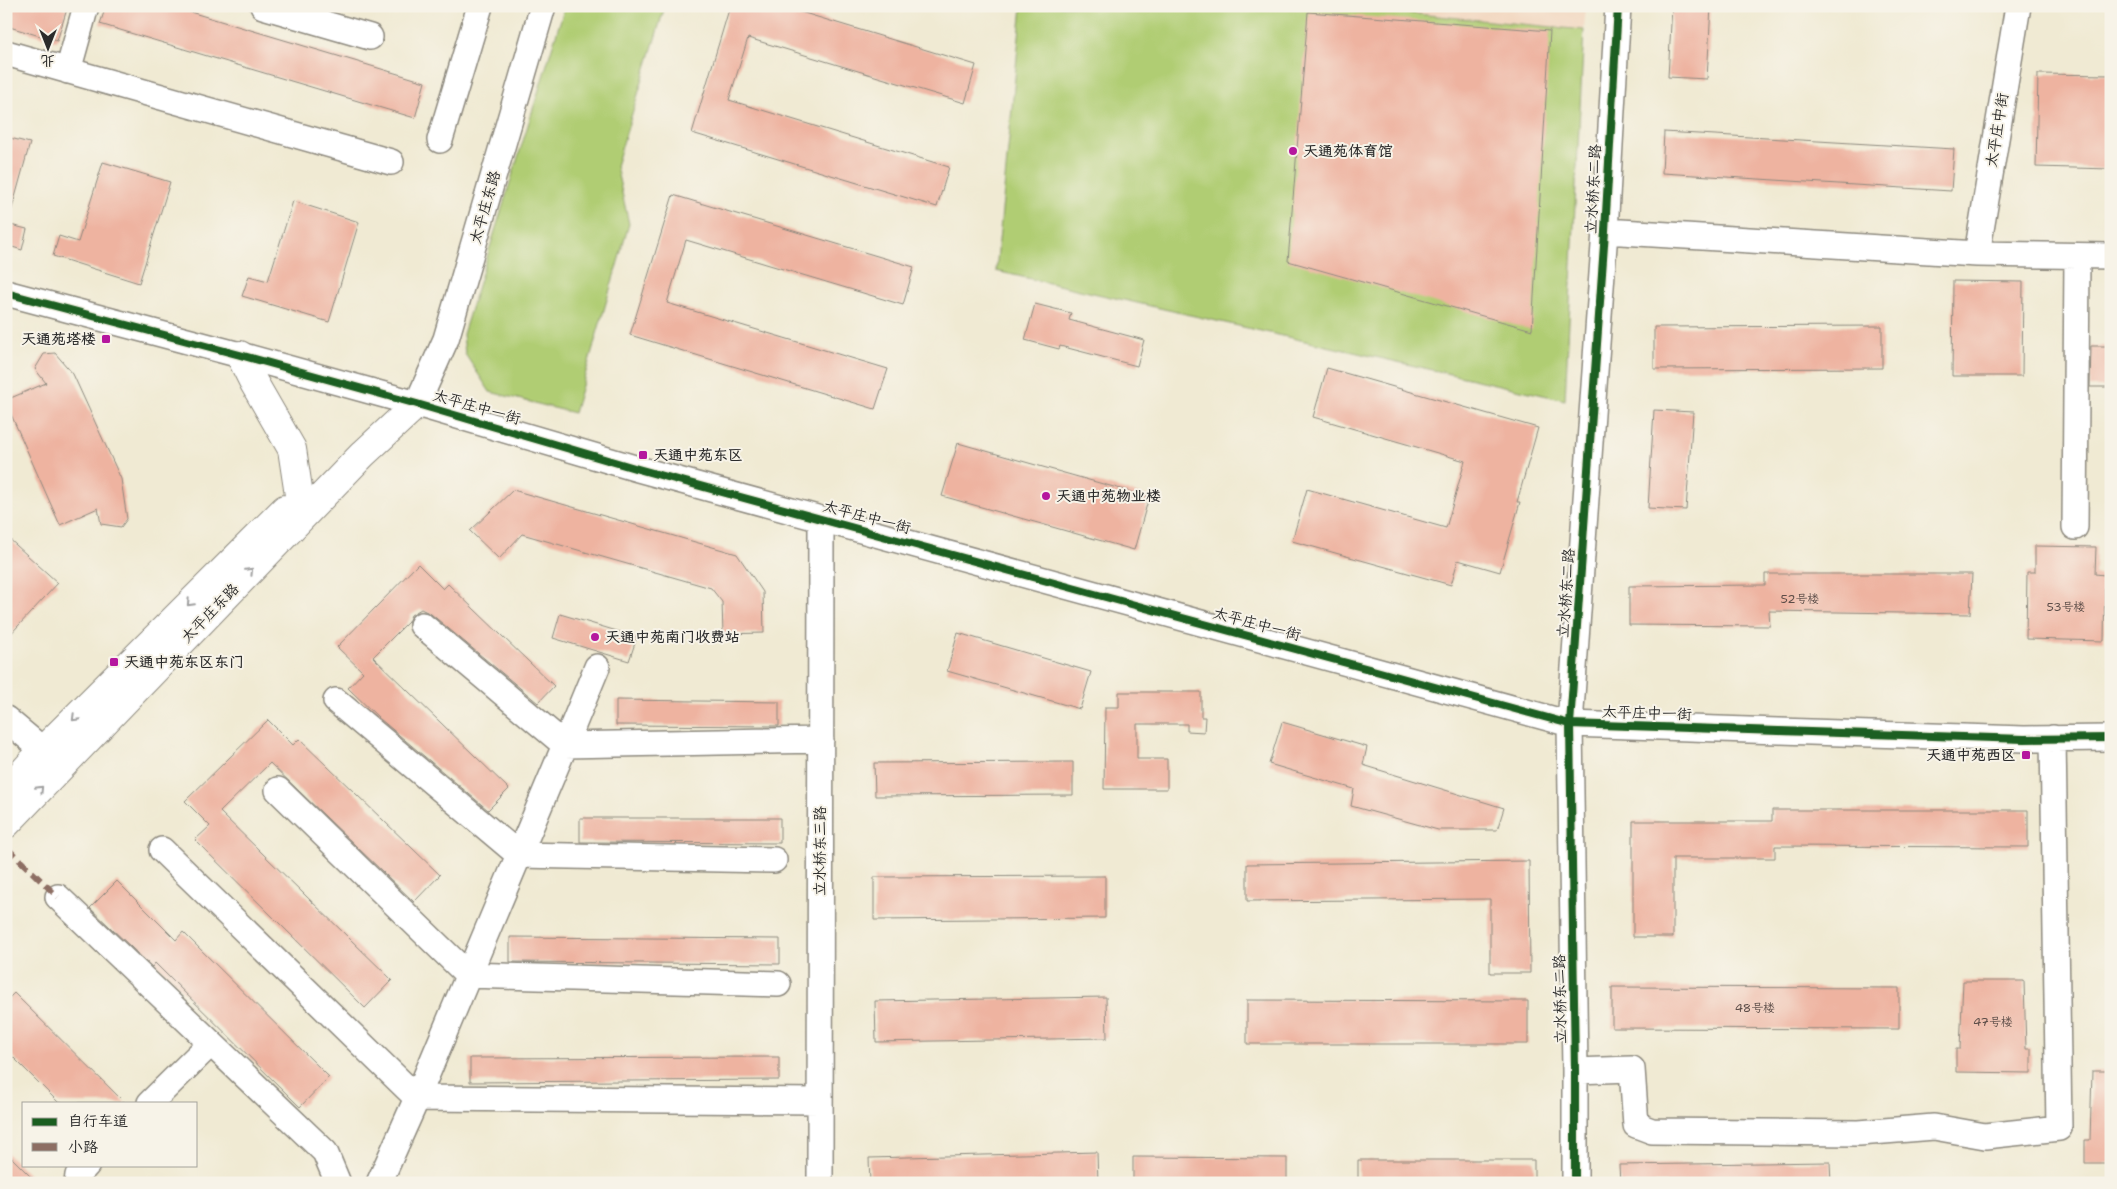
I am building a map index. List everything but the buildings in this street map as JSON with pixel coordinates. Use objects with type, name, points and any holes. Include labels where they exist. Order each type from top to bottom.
[{"type":"main road","points":[[240,355],[292,448],[299,495]]},
{"type":"main road","name":"太平庄东路","points":[[6,791],[43,750],[364,430],[417,404]]},
{"type":"main road","name":"太平庄东路","points":[[6,824],[362,455],[417,404]]},
{"type":"street","points":[[68,71],[86,6]]},
{"type":"street","points":[[263,6],[370,37]]},
{"type":"street","points":[[440,140],[480,6]]},
{"type":"street","name":"太平庄东路","points":[[417,404],[446,339],[544,6]]},
{"type":"street","name":"立水桥东二路","points":[[1575,1183],[1570,724],[1605,231],[1618,6]]},
{"type":"street","name":"太平庄中街","points":[[1977,254],[2018,6]]},
{"type":"street","points":[[6,53],[391,162]]},
{"type":"street","points":[[1605,231],[1977,254],[2111,256]]},
{"type":"street","points":[[2075,527],[2077,256]]},
{"type":"street","name":"太平庄中一街","points":[[6,293],[240,355],[417,404],[638,469],[1570,724],[2024,740],[2111,738]]},
{"type":"street","name":"立水桥东三路","points":[[820,519],[820,1183]]},
{"type":"street","points":[[422,625],[565,744],[820,740]]},
{"type":"street","points":[[380,1183],[597,667]]},
{"type":"street","points":[[336,701],[519,855],[774,860]]},
{"type":"street","points":[[6,719],[43,750]]},
{"type":"street","points":[[1575,1071],[1632,1069],[1636,1124],[1652,1131],[1860,1133],[1934,1127],[1985,1136],[2059,1128],[2052,738]]},
{"type":"street","points":[[278,790],[468,975],[778,984]]},
{"type":"street","points":[[162,850],[417,1098],[820,1101]]},
{"type":"street","points":[[58,897],[325,1152],[338,1183]]},
{"type":"street","points":[[151,1102],[211,1043]]},
{"type":"street","points":[[77,1183],[78,1175],[86,1166]]},
{"type":"shaded area","points":[[1332,6],[1586,6],[1584,30]]},
{"type":"green space","points":[[565,6],[665,6],[616,166],[629,224],[574,413],[490,392],[465,354],[463,334]]},
{"type":"green space","name":"天通苑体育馆","points":[[1022,6],[1332,6],[1584,30],[1565,400],[996,271]]},
{"type":"marked path","points":[[6,847],[58,897]]},
{"type":"cycle path","points":[[1575,1183],[1570,724],[1605,231],[1618,6]]},
{"type":"cycle path","points":[[6,293],[240,355],[417,404],[638,469],[1570,724],[2024,739],[2111,738]]},
{"type":"place","name":"天通苑体育馆","points":[[1293,151]]},
{"type":"place","name":"天通苑塔楼","points":[[106,339]]},
{"type":"place","name":"天通中苑东区","points":[[643,455]]},
{"type":"place","name":"天通中苑物业楼","points":[[1046,496]]},
{"type":"place","name":"天通中苑南门收费站","points":[[595,637]]},
{"type":"place","name":"天通中苑东区东门","points":[[114,662]]},
{"type":"place","name":"天通中苑西区","points":[[2026,755]]}]
